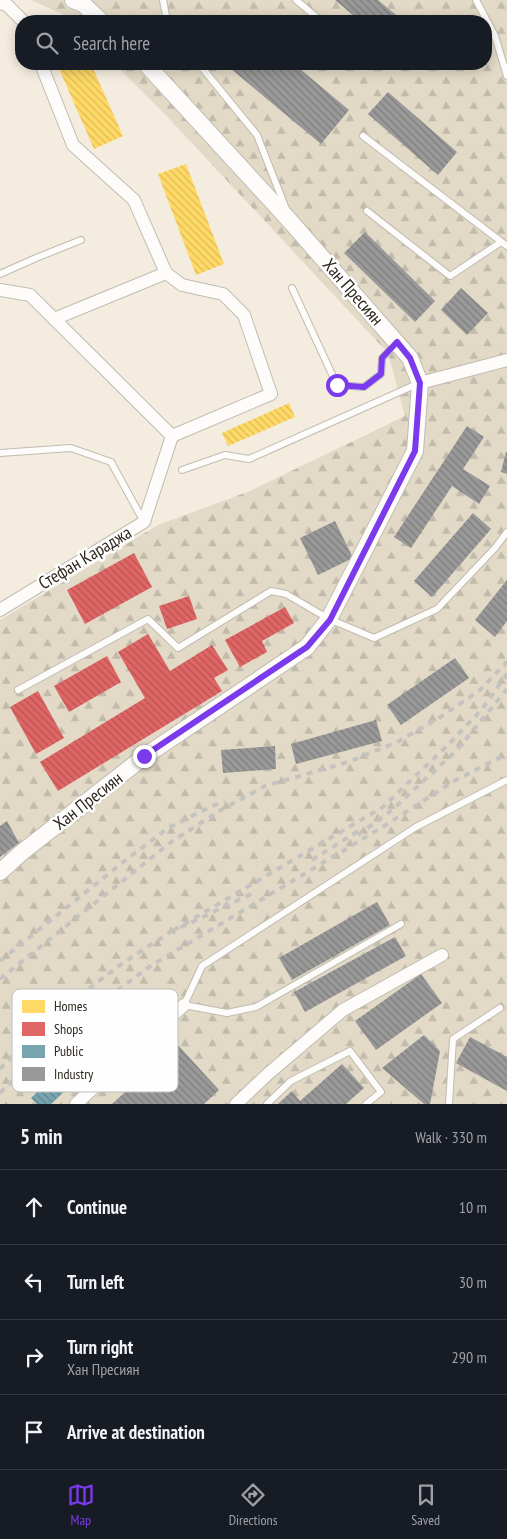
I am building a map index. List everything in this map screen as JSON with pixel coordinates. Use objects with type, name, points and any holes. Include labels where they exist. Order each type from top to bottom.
[{"type":"street","points":[[73,0],[83,4],[95,15]]},
{"type":"street","points":[[0,3],[7,5],[17,15]]},
{"type":"street","points":[[0,290],[30,295],[172,436],[271,394],[244,315],[223,294],[182,285],[166,273],[134,200],[73,145],[42,70]]},
{"type":"street","name":"Хан Пресиян","points":[[0,872],[21,853],[144,756],[307,647],[330,620],[415,451],[420,383],[410,358],[290,221],[152,70]]},
{"type":"street","points":[[54,319],[166,273]]},
{"type":"street","points":[[420,383],[507,360]]},
{"type":"street","name":"Стефан Караджа","points":[[0,610],[144,522],[172,436]]},
{"type":"street","points":[[236,1104],[342,1010],[442,955]]},
{"type":"street","points":[[178,1010],[184,1005]]},
{"type":"street","points":[[76,1104],[89,1092]]},
{"type":"lane","points":[[163,0],[166,15]]},
{"type":"lane","points":[[296,0],[314,15]]},
{"type":"lane","points":[[476,0],[484,15]]},
{"type":"lane","points":[[492,30],[507,76]]},
{"type":"lane","points":[[204,70],[257,135],[290,221]]},
{"type":"lane","points":[[363,136],[504,244],[450,276],[368,211]]},
{"type":"lane","points":[[0,274],[81,240]]},
{"type":"lane","points":[[292,288],[337,385],[364,387],[381,374],[382,358],[397,342]]},
{"type":"lane","points":[[182,470],[225,455],[249,459],[420,383]]},
{"type":"lane","points":[[0,453],[71,448],[111,462],[144,522]]},
{"type":"lane","points":[[18,690],[148,619],[178,648],[271,592],[286,594],[330,620],[374,638],[437,608],[495,548],[507,532]]},
{"type":"lane","points":[[401,924],[256,1007],[227,1014],[184,1005],[202,966],[416,827],[507,780]]},
{"type":"lane","points":[[449,1104],[452,1039],[500,1008]]},
{"type":"lane","points":[[267,1104],[291,1081],[350,1051],[380,1092],[366,1104]]},
{"type":"green space","points":[[31,0],[507,0],[507,1104],[0,1104],[0,620],[158,525],[250,491],[405,416],[388,353],[160,109],[120,70],[492,70],[492,15],[64,15]]},
{"type":"building: Homes","points":[[60,70],[94,70],[123,136],[94,149]]},
{"type":"building: Homes","points":[[186,164],[224,264],[196,275],[158,174]]},
{"type":"building: Homes","points":[[289,403],[295,417],[228,446],[222,433]]},
{"type":"building: Shops","points":[[134,553],[152,587],[85,624],[67,590]]},
{"type":"building: Shops","points":[[189,596],[197,619],[167,629],[159,606]]},
{"type":"building: Shops","points":[[285,607],[294,623],[262,641],[267,652],[240,667],[225,640]]},
{"type":"building: Shops","points":[[148,634],[170,671],[212,645],[228,670],[214,678],[222,691],[58,791],[40,762],[145,698],[118,652]]},
{"type":"building: Shops","points":[[107,656],[121,682],[69,712],[54,686]]},
{"type":"building: Shops","points":[[38,691],[64,738],[36,754],[10,707]]},
{"type":"building: Public","points":[[37,1092],[64,1092],[51,1104],[37,1104],[31,1098]]},
{"type":"building: Industry","points":[[335,0],[378,0],[396,15],[353,15]]},
{"type":"building: Industry","points":[[232,70],[301,70],[349,110],[321,144]]},
{"type":"building: Industry","points":[[388,92],[457,152],[438,175],[368,114]]},
{"type":"building: Industry","points":[[365,232],[435,301],[415,322],[344,253]]},
{"type":"building: Industry","points":[[461,288],[488,313],[467,335],[441,310]]},
{"type":"building: Industry","points":[[467,426],[484,437],[463,469],[490,486],[479,504],[452,486],[411,548],[394,537]]},
{"type":"building: Industry","points":[[507,452],[507,474],[501,472]]},
{"type":"building: Industry","points":[[473,513],[491,529],[432,597],[414,581]]},
{"type":"building: Industry","points":[[335,521],[353,558],[318,575],[300,538]]},
{"type":"building: Industry","points":[[507,580],[507,621],[495,637],[475,620]]},
{"type":"building: Industry","points":[[455,658],[469,678],[401,725],[387,705]]},
{"type":"building: Industry","points":[[376,720],[382,741],[296,764],[291,744]]},
{"type":"building: Industry","points":[[275,746],[276,769],[223,773],[221,750]]},
{"type":"building: Industry","points":[[7,821],[19,843],[0,857],[0,826]]},
{"type":"building: Industry","points":[[377,902],[390,925],[292,980],[279,958]]},
{"type":"building: Industry","points":[[395,937],[406,956],[305,1012],[294,992]]},
{"type":"building: Industry","points":[[421,974],[442,1003],[376,1050],[355,1021]]},
{"type":"building: Industry","points":[[424,1035],[440,1051],[430,1104],[424,1104],[382,1068]]},
{"type":"building: Industry","points":[[470,1037],[507,1057],[507,1091],[456,1063]]},
{"type":"building: Industry","points":[[178,1045],[219,1090],[204,1104],[112,1104],[125,1092],[178,1092]]},
{"type":"building: Industry","points":[[342,1064],[364,1088],[346,1104],[278,1104],[292,1091],[300,1101]]},
{"type":"railway","points":[[0,979],[171,842],[221,810],[265,786],[351,761],[397,742],[439,718],[479,691],[507,662]]},
{"type":"railway","points":[[251,894],[169,933],[383,807],[449,744],[482,709],[507,674]]},
{"type":"railway","points":[[358,835],[392,810],[457,750],[507,689]]},
{"type":"railway","points":[[119,989],[152,965],[381,828],[454,781],[507,754]]},
{"type":"railway","points":[[0,961],[168,828],[225,801]]},
{"type":"railway","points":[[312,860],[363,828]]},
{"type":"railway","points":[[89,989],[169,933]]},
{"type":"railway","points":[[0,1069],[12,1056]]},
{"type":"railway","points":[[0,1093],[12,1082]]},
{"type":"route","points":[[144,756],[307,647],[330,620],[415,451],[420,402],[420,383],[410,358],[397,342],[382,358],[381,374],[364,387],[337,385]]}]
